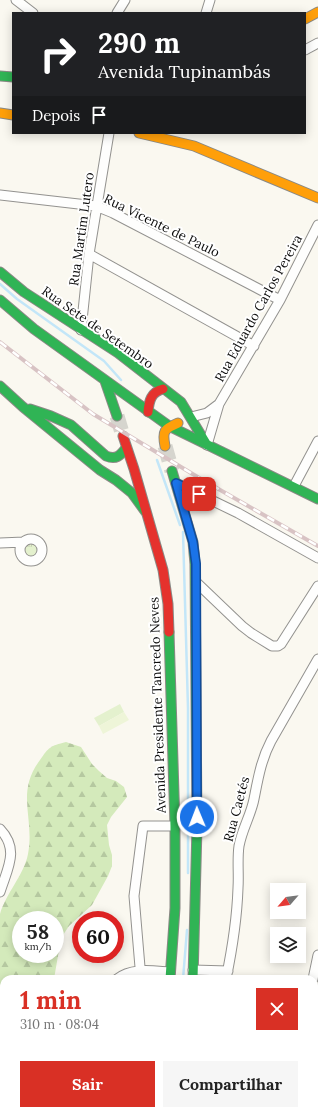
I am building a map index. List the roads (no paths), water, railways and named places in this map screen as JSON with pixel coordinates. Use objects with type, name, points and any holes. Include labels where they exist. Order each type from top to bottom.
[{"type":"main road","points":[[306,18],[318,12]]},
{"type":"main road","points":[[0,76],[12,77]]},
{"type":"main road","points":[[0,113],[12,115]]},
{"type":"main road","points":[[144,134],[194,146],[318,198]]},
{"type":"main road","name":"Rua Sete de Setembro","points":[[0,272],[13,287],[118,354],[181,402],[207,444]]},
{"type":"main road","points":[[13,287],[2,300],[34,329],[148,412],[169,426],[318,499]]},
{"type":"main road","points":[[105,381],[117,416]]},
{"type":"main road","points":[[0,386],[100,470],[116,480],[132,493],[146,512]]},
{"type":"main road","points":[[148,412],[150,397],[158,390],[163,389]]},
{"type":"main road","points":[[165,446],[164,431],[169,426],[179,422],[182,416],[183,406],[181,402]]},
{"type":"main road","points":[[23,406],[71,425],[106,456],[113,459],[119,457],[126,448]]},
{"type":"main road","name":"Avenida Presidente Tancredo Neves","points":[[123,436],[134,468],[163,570],[168,604],[186,827],[193,974]]},
{"type":"main road","name":"Avenida Presidente Tancredo Neves","points":[[170,975],[175,908],[186,827],[196,582],[193,542],[172,471]]},
{"type":"street","points":[[118,12],[125,0]]},
{"type":"street","points":[[206,12],[210,0]]},
{"type":"street","points":[[19,1],[31,12]]},
{"type":"street","points":[[306,49],[318,43]]},
{"type":"street","name":"Rua Martim Lutero","points":[[81,330],[89,254],[109,134]]},
{"type":"street","name":"Rua Vicente de Paulo","points":[[0,194],[96,206],[113,213],[280,300]]},
{"type":"street","name":"Rua Eduardo Carlos Pereira","points":[[207,444],[219,404],[280,300],[318,225]]},
{"type":"street","points":[[89,254],[254,346]]},
{"type":"street","name":"Rua Eduardo Carlos Pereira","points":[[191,417],[206,413],[219,404]]},
{"type":"street","points":[[294,486],[318,441]]},
{"type":"street","points":[[176,483],[233,510],[318,558]]},
{"type":"street","points":[[0,543],[24,542]]},
{"type":"street","points":[[196,582],[251,633],[272,646],[278,646],[281,644],[318,586]]},
{"type":"street","name":"Rua Caetés","points":[[227,975],[238,889],[241,835],[254,802],[261,765],[271,741],[318,659]]},
{"type":"street","points":[[140,975],[134,896],[143,826],[186,827]]},
{"type":"street","points":[[0,830],[11,845],[12,854],[0,892]]},
{"type":"street","points":[[314,975],[318,955]]},
{"type":"street","points":[[124,975],[129,972],[140,975],[170,975]]},
{"type":"street","points":[[193,974],[227,975]]},
{"type":"waterway","points":[[0,284],[17,299],[104,361],[121,380]]},
{"type":"waterway","points":[[157,460],[180,525]]},
{"type":"waterway","points":[[183,532],[188,708],[188,873]]},
{"type":"waterway","points":[[183,975],[187,930]]},
{"type":"tunnel","points":[[117,416],[123,436]]},
{"type":"tunnel","points":[[165,446],[172,471]]},
{"type":"railway","points":[[0,342],[93,414],[201,479],[318,546]]}]
